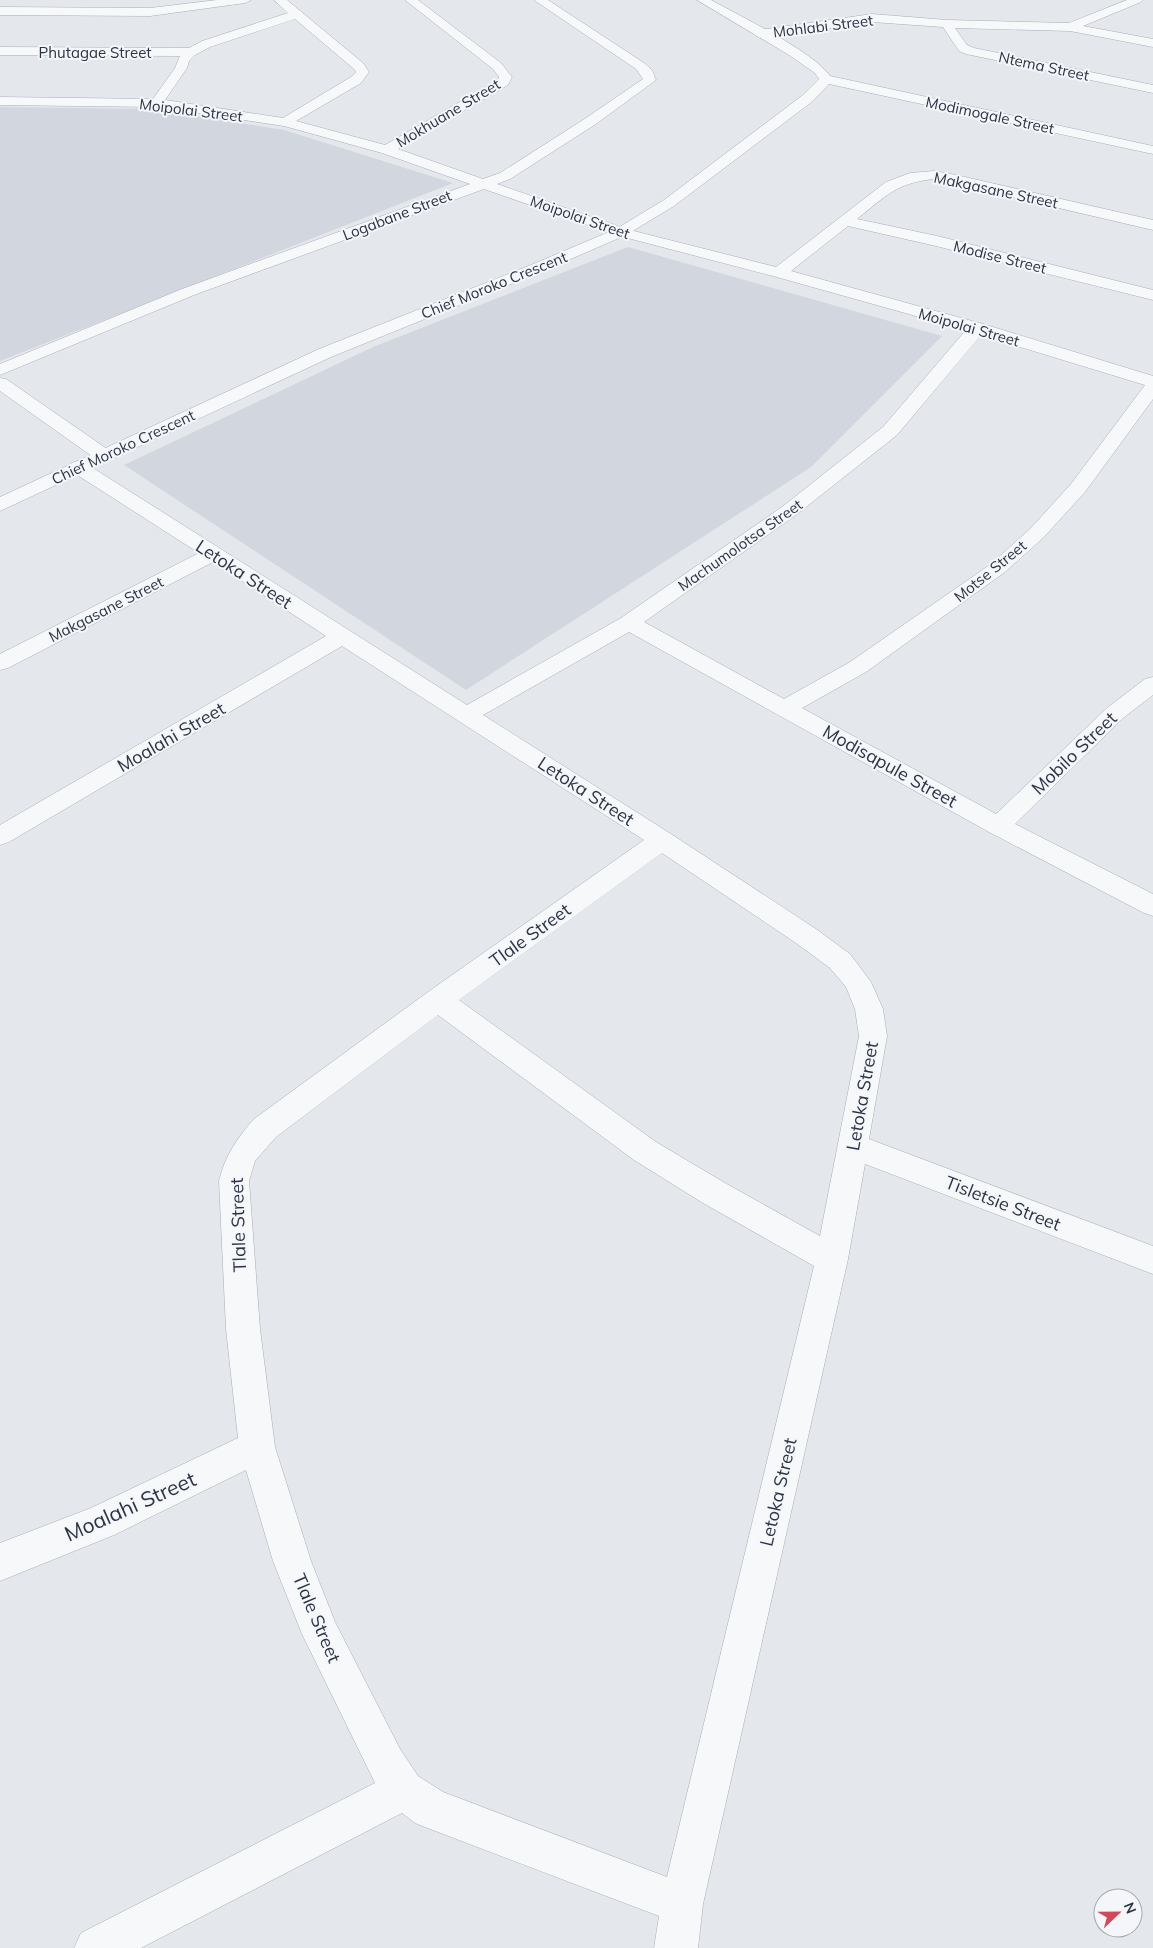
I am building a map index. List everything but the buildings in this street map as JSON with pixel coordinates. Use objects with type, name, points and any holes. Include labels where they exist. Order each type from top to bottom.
[{"type":"street","points":[[0,11],[150,12],[245,0]]},
{"type":"street","points":[[280,0],[359,66],[363,72],[356,80],[285,122]]},
{"type":"street","name":"Mokhuane Street","points":[[387,150],[493,89],[503,82],[506,77],[497,66],[411,0]]},
{"type":"street","name":"Logabane Street","points":[[0,370],[188,292],[481,183],[505,176],[648,84],[650,80],[647,73],[640,66],[540,0]]},
{"type":"street","points":[[703,0],[820,70],[826,79]]},
{"type":"street","points":[[1070,27],[1137,0]]},
{"type":"street","points":[[865,6],[872,18]]},
{"type":"street","points":[[157,103],[181,68],[183,60],[191,52],[206,44],[297,14]]},
{"type":"street","name":"Mohlabi Street","points":[[760,34],[872,18],[947,24],[1007,23],[1070,27],[1153,43]]},
{"type":"street","name":"Ntema Street","points":[[947,24],[964,48],[970,51],[1153,88]]},
{"type":"street","name":"Phutagae Street","points":[[0,51],[191,52]]},
{"type":"street","name":"Modimogale Street","points":[[826,79],[1153,150]]},
{"type":"street","name":"Chief Moroko Crescent","points":[[0,505],[326,353],[621,232],[669,203],[808,98],[826,79]]},
{"type":"street","name":"Moipolai Street","points":[[0,101],[157,103],[285,122],[387,150],[621,232],[779,273],[977,328],[1153,382]]},
{"type":"street","name":"Makgasane Street","points":[[779,273],[898,181],[910,177],[934,176],[956,179],[1153,225]]},
{"type":"street","name":"Modise Street","points":[[847,221],[937,241],[1153,296]]},
{"type":"street","name":"Machumolotsa Street","points":[[466,715],[629,623],[789,512],[890,431],[977,328]]},
{"type":"street","points":[[0,384],[104,455]]},
{"type":"street","name":"Motse Street","points":[[785,708],[858,667],[998,568],[1037,533],[1078,488],[1153,386]]},
{"type":"street","name":"Letoka Street","points":[[78,467],[662,840],[819,946],[840,961],[858,982],[869,1009],[873,1036],[832,1259],[682,1904],[676,1948]]},
{"type":"street","name":"Makgasane Street","points":[[0,663],[213,554]]},
{"type":"street","name":"Modisapule Street","points":[[629,623],[998,826],[1153,906]]},
{"type":"street","name":"Moalahi Street","points":[[0,836],[342,636]]},
{"type":"street","name":"Mobilo Street","points":[[998,826],[1115,713],[1153,684]]},
{"type":"street","name":"Tlale Street","points":[[662,840],[438,1000],[265,1128],[244,1150],[234,1181],[244,1328],[257,1447],[292,1562],[321,1634],[378,1747],[404,1790],[430,1808],[536,1850],[682,1904]]},
{"type":"street","points":[[438,1000],[645,1151],[714,1193],[832,1259]]},
{"type":"street","name":"Tisletsie Street","points":[[853,1146],[1153,1260]]},
{"type":"street","name":"Moalahi Street","points":[[0,1562],[101,1522],[257,1447]]},
{"type":"street","points":[[96,1948],[404,1790]]},
{"type":"shaded area","points":[[0,107],[153,109],[284,130],[453,183],[0,361]]},
{"type":"shaded area","points":[[628,247],[942,336],[811,467],[466,690],[124,465],[373,347]]}]
